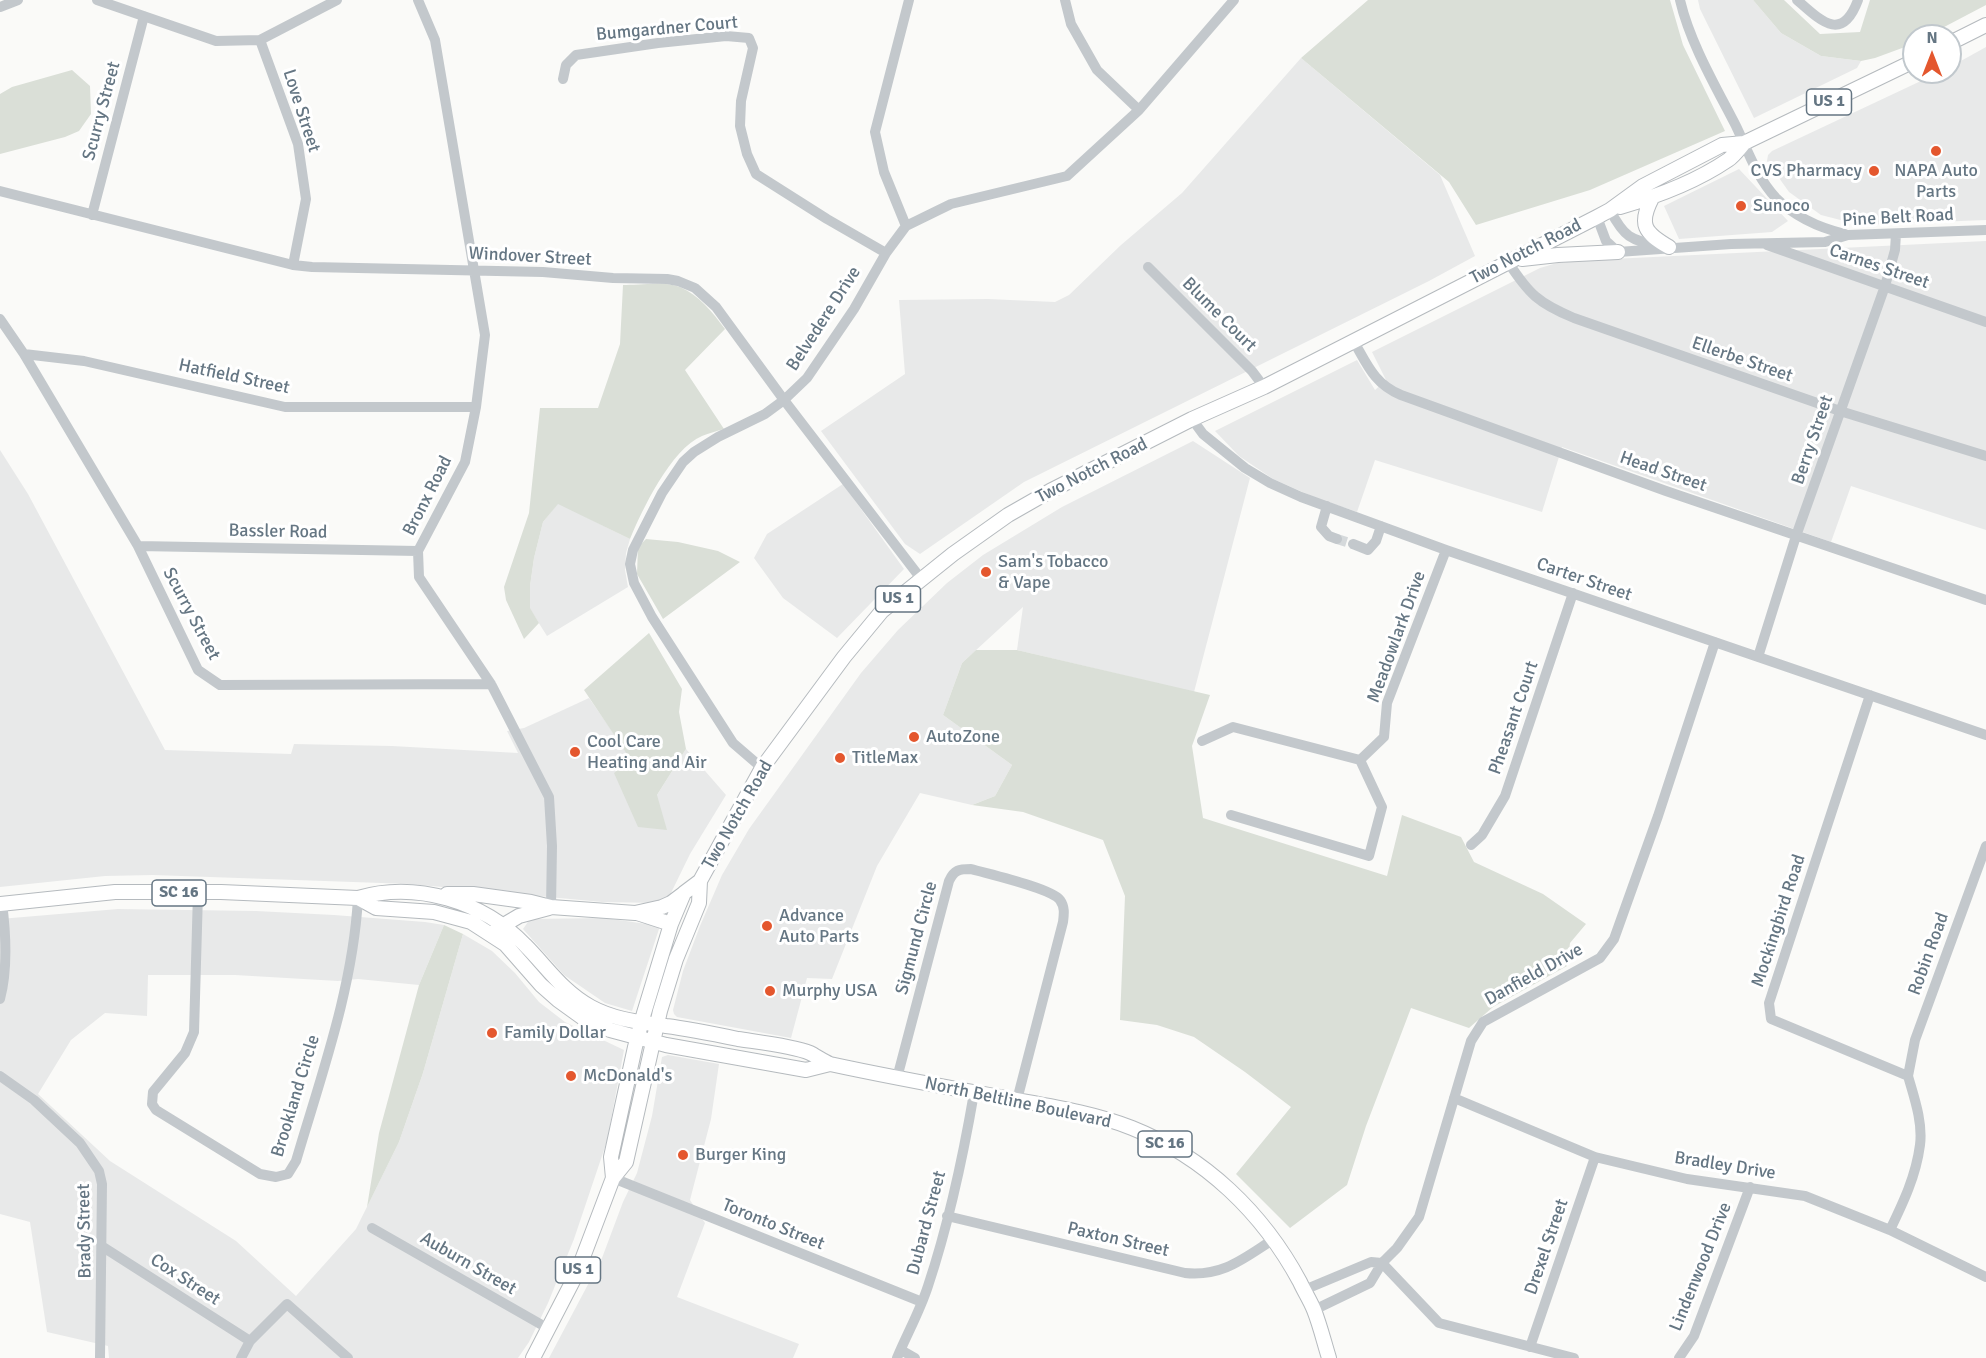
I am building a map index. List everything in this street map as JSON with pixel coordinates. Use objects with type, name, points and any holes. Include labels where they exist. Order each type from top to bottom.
[{"type":"main road","points":[[1962,37],[1986,25]]},
{"type":"main road","name":"Two Notch Road","points":[[635,913],[671,903],[700,881],[762,768],[844,657],[882,611],[953,554],[1008,516],[1050,491],[1192,419],[1264,387],[1597,217],[1643,186],[1722,146],[1744,143],[1902,67]]},
{"type":"main road","name":"Two Notch Road","points":[[1610,210],[1652,198],[1729,159],[1744,143]]},
{"type":"main road","points":[[1652,198],[1645,213],[1645,227],[1650,235],[1669,247]]},
{"type":"main road","points":[[1508,262],[1558,255],[1618,252]]},
{"type":"main road","name":"Two Notch Road","points":[[533,1358],[577,1273],[613,1179],[626,1162],[659,1044],[658,1018],[676,959],[699,903],[700,881]]},
{"type":"main road","name":"SC 16","points":[[1,904],[115,892],[358,898]]},
{"type":"main road","points":[[358,898],[378,892],[430,895],[472,894],[551,907],[635,913],[671,924]]},
{"type":"main road","points":[[613,1179],[611,1156],[636,1042],[637,1022],[684,893]]},
{"type":"main road","name":"North Beltline Boulevard","points":[[430,895],[452,899],[476,908],[503,925],[525,945],[551,976],[574,996],[598,1010],[637,1022],[658,1018],[808,1052],[830,1064],[1093,1115],[1131,1128],[1168,1145],[1218,1179],[1247,1206],[1274,1239],[1314,1310],[1329,1358]]},
{"type":"main road","points":[[358,898],[376,908],[434,912],[463,918],[490,933],[510,948],[541,985],[565,1006],[598,1026],[636,1042],[806,1070],[830,1064]]},
{"type":"main road","points":[[490,933],[519,916],[551,907]]},
{"type":"street","points":[[0,6],[18,0]]},
{"type":"street","points":[[97,0],[216,41],[260,40],[337,0]]},
{"type":"street","name":"Bronx Road","points":[[418,0],[435,40],[485,335],[476,407],[465,462],[418,551],[419,577],[491,684],[549,797],[552,846],[551,907]]},
{"type":"street","points":[[906,226],[884,172],[875,132],[909,0]]},
{"type":"street","points":[[1065,0],[1071,24],[1097,70],[1139,110]]},
{"type":"street","name":"Belvedere Drive","points":[[762,768],[726,734],[652,617],[633,582],[630,564],[633,550],[662,493],[684,462],[699,448],[765,414],[784,400],[816,366],[854,309],[886,252],[906,226],[951,204],[1067,176],[1139,110],[1234,0]]},
{"type":"street","points":[[1680,0],[1702,59],[1754,165],[1777,199],[1809,222],[1848,235]]},
{"type":"street","points":[[1797,0],[1821,21],[1832,26],[1843,23],[1858,0]]},
{"type":"street","name":"Scurry Street","points":[[92,215],[144,16]]},
{"type":"street","name":"Bumgardner Court","points":[[563,79],[566,65],[576,55],[726,36],[749,38],[753,48],[741,101],[740,126],[747,154],[756,174],[819,214],[886,252]]},
{"type":"street","name":"Love Street","points":[[260,40],[298,144],[306,199],[293,265]]},
{"type":"street","name":"Windover Street","points":[[0,191],[293,265],[526,271],[613,278],[667,279],[687,284],[702,293],[716,308],[922,580]]},
{"type":"street","name":"Pine Belt Road","points":[[1610,210],[1619,227],[1630,238],[1642,243],[1669,247]]},
{"type":"street","points":[[1597,217],[1606,241],[1618,252]]},
{"type":"street","name":"Pine Belt Road","points":[[1618,252],[1669,247],[1824,242],[1848,235],[1986,230]]},
{"type":"street","name":"Berry Street","points":[[1758,657],[1797,536],[1885,286],[1896,250],[1896,234]]},
{"type":"street","name":"Carnes Street","points":[[1761,243],[1986,322]]},
{"type":"street","name":"Ellerbe Street","points":[[1508,262],[1530,293],[1562,313],[1840,411],[1986,456]]},
{"type":"street","name":"Blume Court","points":[[1148,267],[1252,371],[1264,387]]},
{"type":"street","name":"Scurry Street","points":[[0,319],[24,354],[138,546],[198,670],[220,685],[491,684]]},
{"type":"street","name":"Head Street","points":[[1353,340],[1374,377],[1388,390],[1666,491],[1986,600]]},
{"type":"street","name":"Hatfield Street","points":[[24,354],[84,360],[285,407],[476,407]]},
{"type":"street","name":"Carter Street","points":[[1192,419],[1203,434],[1245,468],[1270,483],[1327,506],[1446,550],[1986,735]]},
{"type":"street","points":[[1327,506],[1321,527],[1329,536],[1337,538]]},
{"type":"street","points":[[1353,544],[1368,550],[1376,541],[1381,526]]},
{"type":"street","name":"Bassler Road","points":[[138,546],[418,551]]},
{"type":"street","name":"Meadowlark Drive","points":[[1360,760],[1384,736],[1387,703],[1446,550]]},
{"type":"street","name":"Pheasant Court","points":[[1471,845],[1482,836],[1505,796],[1573,593]]},
{"type":"street","name":"Danfield Drive","points":[[1314,1310],[1370,1283],[1382,1263],[1397,1248],[1419,1217],[1471,1041],[1483,1022],[1600,958],[1614,939],[1658,816],[1715,642]]},
{"type":"street","name":"Mockingbird Road","points":[[1870,695],[1769,1003],[1771,1018],[1908,1076]]},
{"type":"street","points":[[1202,741],[1233,727],[1360,760],[1382,807],[1369,856],[1231,815]]},
{"type":"street","name":"Robin Road","points":[[1908,1076],[1916,1040],[1986,846]]},
{"type":"street","name":"Sigmund Circle","points":[[897,1078],[949,881],[952,873],[957,870],[971,869],[1049,892],[1055,895],[1063,906],[1062,922],[1017,1100]]},
{"type":"street","name":"Brookland Circle","points":[[198,893],[194,1032],[185,1053],[153,1092],[152,1104],[156,1110],[260,1174],[276,1177],[288,1174],[296,1161],[345,986],[354,943],[358,898]]},
{"type":"street","points":[[0,999],[4,985],[4,921],[1,904]]},
{"type":"street","name":"Brady Street","points":[[0,1076],[34,1100],[80,1143],[99,1171],[102,1184],[103,1247],[100,1358]]},
{"type":"street","points":[[1890,1230],[1910,1188],[1920,1144],[1918,1109],[1908,1076]]},
{"type":"street","name":"Dubard Street","points":[[899,1354],[922,1302],[947,1216],[974,1093]]},
{"type":"street","name":"Bradley Drive","points":[[1454,1098],[1595,1157],[1687,1179],[1805,1196],[1890,1230],[1986,1277]]},
{"type":"street","name":"Drexel Street","points":[[1530,1347],[1595,1157]]},
{"type":"street","name":"Toronto Street","points":[[613,1179],[922,1302]]},
{"type":"street","name":"Lindenwood Drive","points":[[1679,1358],[1694,1336],[1750,1187]]},
{"type":"street","name":"Paxton Street","points":[[947,1216],[1199,1275],[1210,1274],[1230,1266],[1274,1239]]},
{"type":"street","name":"Auburn Street","points":[[372,1228],[549,1329]]},
{"type":"street","name":"Cox Street","points":[[103,1247],[250,1341]]},
{"type":"street","points":[[1304,1290],[1371,1262],[1382,1263],[1439,1323],[1574,1358]]},
{"type":"street","points":[[241,1358],[250,1341],[287,1304],[348,1358]]},
{"type":"street","points":[[899,1354],[915,1358]]},
{"type":"shaded area","points":[[1368,0],[1670,0],[1683,45],[1725,131],[1590,190],[1476,225],[1449,182],[1301,58]]},
{"type":"shaded area","points":[[1698,0],[1753,0],[1781,33],[1821,56],[1861,61],[1857,68],[1754,118],[1700,9]]},
{"type":"shaded area","points":[[1753,0],[1784,0],[1820,34],[1860,32],[1870,0],[1986,0],[1986,5],[1950,24],[1902,24],[1902,48],[1861,61],[1821,56],[1781,33]]},
{"type":"shaded area","points":[[1986,47],[1986,220],[1860,225],[1821,215],[1789,192],[1767,161],[1772,151],[1914,84],[1962,84],[1962,60]]},
{"type":"shaded area","points":[[1301,58],[1440,175],[1475,256],[1024,482],[920,554],[905,544],[821,431],[905,374],[899,300],[988,299],[1055,302],[1069,295],[1121,245],[1182,193]]},
{"type":"shaded area","points":[[72,70],[90,86],[91,114],[79,131],[65,137],[0,154],[0,94],[12,87]]},
{"type":"shaded area","points":[[1739,169],[1788,221],[1772,232],[1679,239],[1664,206]]},
{"type":"shaded area","points":[[1986,241],[1986,530],[1851,486],[1831,542],[1562,447],[1542,512],[1375,460],[1357,512],[1316,498],[1273,479],[1239,456],[1215,431],[1357,360],[1375,390],[1386,380],[1372,352],[1540,268],[1557,263]]},
{"type":"shaded area","points":[[623,285],[674,285],[687,290],[710,311],[725,329],[685,370],[724,429],[702,436],[690,443],[679,454],[659,482],[630,539],[558,504],[543,522],[534,558],[530,608],[539,623],[524,639],[506,600],[504,587],[529,513],[540,408],[598,408],[620,344]]},
{"type":"shaded area","points":[[1193,441],[1250,478],[1194,692],[1017,650],[1023,607],[962,663],[943,715],[1012,765],[995,796],[972,805],[920,793],[877,866],[832,979],[807,978],[791,1038],[677,1017],[673,1010],[683,971],[722,875],[749,829],[861,673],[898,630],[947,583],[983,555],[1062,507]]},
{"type":"shaded area","points":[[0,450],[28,494],[165,750],[291,754],[294,744],[392,746],[518,753],[507,731],[524,728],[589,698],[657,795],[686,749],[726,795],[690,854],[670,895],[666,900],[658,903],[602,902],[410,884],[153,875],[105,876],[0,887]]},
{"type":"shaded area","points":[[843,484],[904,569],[837,638],[783,598],[754,558],[767,534]]},
{"type":"shaded area","points":[[558,503],[630,539],[625,570],[628,587],[547,636],[530,609],[530,586],[543,522]]},
{"type":"shaded area","points":[[646,539],[678,542],[718,551],[740,562],[663,619],[637,574],[638,547]]},
{"type":"shaded area","points":[[649,633],[682,689],[679,712],[686,749],[657,795],[667,830],[638,827],[614,773],[631,760],[584,690]]},
{"type":"shaded area","points":[[976,650],[1017,650],[1210,695],[1192,746],[1203,818],[1387,876],[1402,815],[1461,837],[1474,862],[1543,894],[1586,924],[1570,943],[1567,966],[1493,1007],[1469,1028],[1411,1008],[1366,1126],[1347,1185],[1290,1228],[1236,1174],[1291,1107],[1194,1037],[1157,1025],[1120,1020],[1125,896],[1103,840],[1023,812],[972,805],[995,796],[1012,765],[943,715],[962,663]]},
{"type":"shaded area","points":[[118,909],[256,911],[334,915],[444,925],[419,985],[358,979],[338,981],[235,975],[148,975],[147,1016],[105,1013],[71,1040],[38,1094],[110,1161],[236,1241],[296,1296],[356,1229],[399,1142],[423,1073],[463,934],[492,951],[515,973],[539,1002],[565,1022],[624,1050],[607,1141],[574,1239],[548,1303],[529,1342],[518,1358],[109,1358],[108,1346],[47,1332],[30,1222],[0,1214],[0,919]]},
{"type":"shaded area","points":[[605,918],[660,926],[632,1011],[605,1003],[564,975],[523,929],[530,919]]},
{"type":"shaded area","points":[[444,925],[463,934],[423,1073],[399,1142],[367,1207],[379,1133],[419,985]]},
{"type":"shaded area","points":[[668,1055],[719,1064],[711,1119],[690,1200],[705,1223],[677,1297],[799,1344],[793,1358],[549,1358],[602,1258],[623,1202],[637,1173],[652,1116],[662,1057]]},
{"type":"tunnel","points":[[1337,539],[1353,544]]},
{"type":"place","name":"NAPA Auto Parts","points":[[1936,151]]},
{"type":"place","name":"CVS Pharmacy","points":[[1874,171]]},
{"type":"place","name":"Sunoco","points":[[1741,206]]},
{"type":"place","name":"Sam's Tobacco & Vape","points":[[986,572]]},
{"type":"place","name":"AutoZone","points":[[914,737]]},
{"type":"place","name":"Cool Care Heating and Air","points":[[575,752]]},
{"type":"place","name":"TitleMax","points":[[840,758]]},
{"type":"place","name":"Advance Auto Parts","points":[[767,926]]},
{"type":"place","name":"Murphy USA","points":[[770,991]]},
{"type":"place","name":"Family Dollar","points":[[492,1033]]},
{"type":"place","name":"McDonald's","points":[[571,1076]]},
{"type":"place","name":"Burger King","points":[[683,1155]]}]
